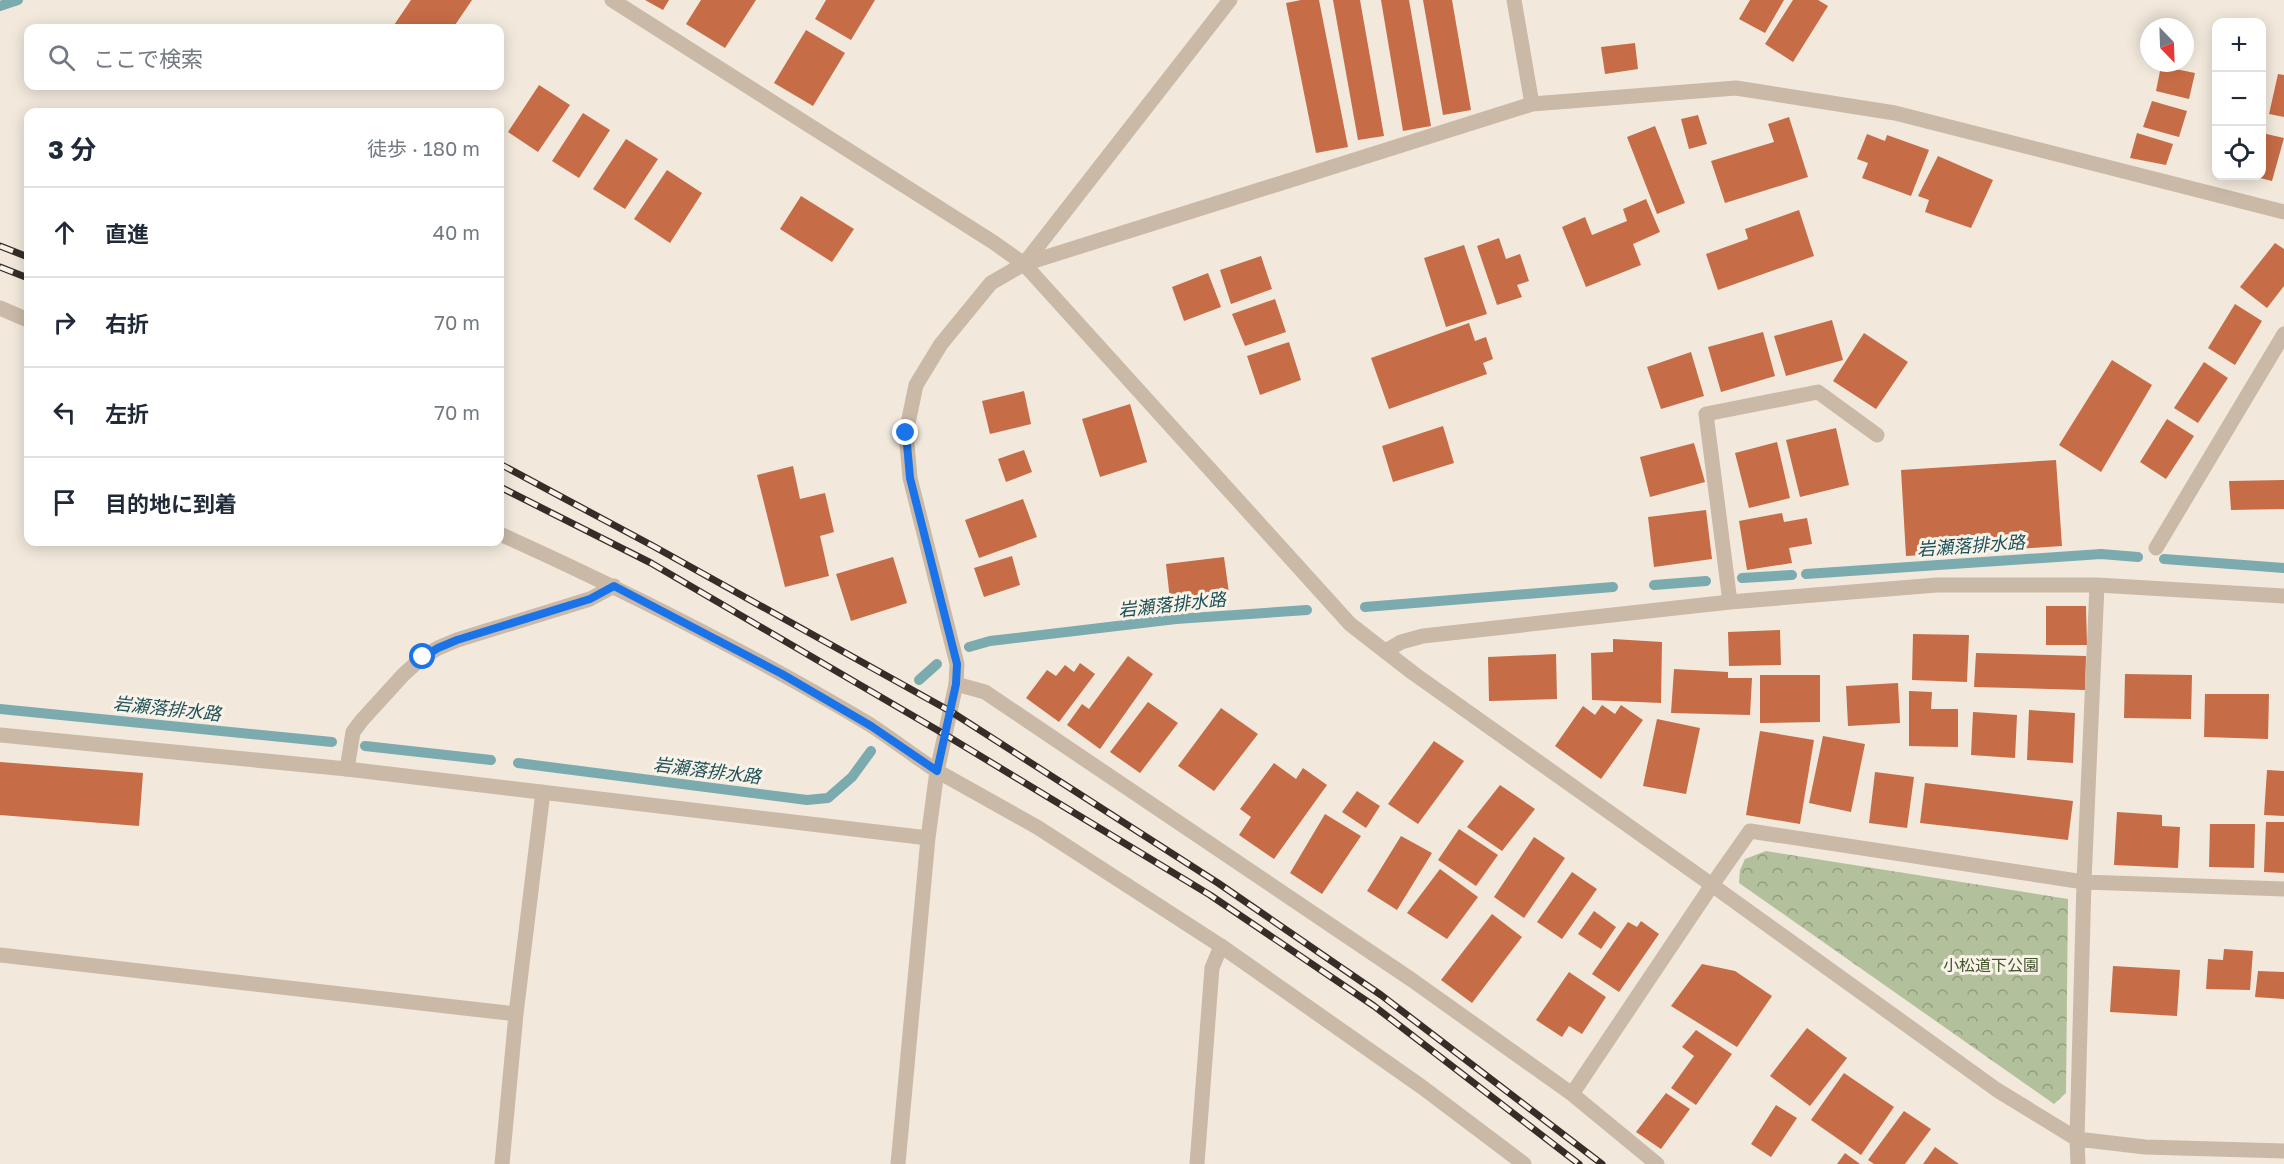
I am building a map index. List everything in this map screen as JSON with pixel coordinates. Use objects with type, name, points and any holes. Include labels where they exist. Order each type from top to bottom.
[{"type":"street","points":[[612,0],[1024,264],[1350,624],[1413,674],[1997,1090],[2077,1139],[2145,1147],[2284,1151]]},
{"type":"street","points":[[1024,264],[1230,0]]},
{"type":"street","points":[[1514,0],[1532,104]]},
{"type":"street","points":[[898,1164],[928,838],[937,771],[956,684],[957,664],[910,478],[906,433],[916,386],[941,344],[991,283],[1024,264],[1532,104],[1736,88],[1895,113],[2284,212]]},
{"type":"street","points":[[0,308],[24,318]]},
{"type":"street","points":[[2156,548],[2284,334]]},
{"type":"street","points":[[1730,602],[1706,414],[1818,392],[1877,435]]},
{"type":"street","points":[[504,536],[614,586],[782,674],[871,726],[937,771],[1037,827],[1221,946],[1422,1087],[1524,1164]]},
{"type":"street","points":[[1386,651],[1401,642],[1423,636],[1730,602],[1937,585],[2097,585],[2284,596]]},
{"type":"street","points":[[2078,1164],[2084,882],[2097,585]]},
{"type":"street","points":[[347,769],[353,732],[404,674],[423,657],[457,640],[590,599],[614,586]]},
{"type":"street","points":[[956,684],[985,692],[1412,980],[1572,1094],[1657,1164]]},
{"type":"street","points":[[0,735],[347,769],[928,838]]},
{"type":"street","points":[[502,1164],[516,1014],[543,792]]},
{"type":"street","points":[[1572,1094],[1750,831],[2084,882],[2284,889]]},
{"type":"street","points":[[1197,1164],[1212,968],[1221,946]]},
{"type":"street","points":[[0,955],[516,1014]]},
{"type":"green space","name":"小松道下公園","points":[[1766,851],[2068,899],[2066,1093],[2054,1104],[1739,883],[1740,870],[1745,859]]},
{"type":"building","points":[[411,0],[472,0],[456,24],[395,24]]},
{"type":"building","points":[[645,0],[669,0],[663,10]]},
{"type":"building","points":[[701,0],[756,0],[725,48],[686,24]]},
{"type":"building","points":[[826,0],[875,0],[851,40],[815,19]]},
{"type":"building","points":[[1319,0],[1348,147],[1316,153],[1286,3]]},
{"type":"building","points":[[1333,0],[1360,0],[1384,136],[1358,140]]},
{"type":"building","points":[[1381,0],[1409,0],[1431,126],[1403,131]]},
{"type":"building","points":[[1423,0],[1452,0],[1471,110],[1443,115]]},
{"type":"building","points":[[1750,0],[1784,0],[1765,33],[1739,19]]},
{"type":"building","points":[[1793,0],[1818,0],[1828,6],[1793,62],[1765,44]]},
{"type":"building","points":[[806,30],[845,53],[813,106],[774,83]]},
{"type":"building","points":[[1635,43],[1638,69],[1605,74],[1601,47]]},
{"type":"building","points":[[2160,72],[2195,73],[2189,99],[2156,91]]},
{"type":"building","points":[[2278,74],[2284,75],[2284,117],[2269,114]]},
{"type":"building","points":[[539,85],[570,105],[538,152],[508,132]]},
{"type":"building","points":[[2152,101],[2187,111],[2179,137],[2143,127]]},
{"type":"building","points":[[583,113],[610,130],[579,178],[552,161]]},
{"type":"building","points":[[1698,115],[1707,144],[1689,149],[1681,119]]},
{"type":"building","points":[[1789,117],[1808,177],[1725,203],[1711,161],[1774,142],[1768,124]]},
{"type":"building","points":[[1655,126],[1685,203],[1657,214],[1627,137]]},
{"type":"building","points":[[2137,133],[2173,144],[2166,165],[2130,158]]},
{"type":"building","points":[[1867,134],[1885,141],[1887,135],[1929,150],[1911,196],[1862,178],[1868,163],[1857,159]]},
{"type":"building","points":[[2266,134],[2284,138],[2272,181],[2266,180]]},
{"type":"building","points":[[626,139],[658,159],[625,209],[593,189]]},
{"type":"building","points":[[1938,156],[1993,180],[1971,228],[1925,212],[1929,200],[1918,196]]},
{"type":"building","points":[[667,170],[702,193],[670,243],[634,219]]},
{"type":"building","points":[[801,196],[854,229],[832,262],[780,229]]},
{"type":"building","points":[[1646,199],[1660,232],[1633,244],[1641,265],[1586,287],[1562,227],[1585,217],[1592,235],[1627,221],[1623,209]]},
{"type":"building","points":[[1799,210],[1814,256],[1718,290],[1706,254],[1748,239],[1745,229]]},
{"type":"building","points":[[1499,238],[1506,259],[1520,254],[1529,281],[1517,285],[1522,297],[1497,305],[1477,246]]},
{"type":"building","points":[[2275,243],[2284,249],[2284,286],[2267,308],[2240,287]]},
{"type":"building","points":[[1464,245],[1487,314],[1446,327],[1424,258]]},
{"type":"building","points":[[1261,256],[1272,289],[1231,304],[1220,270]]},
{"type":"building","points":[[1208,273],[1221,307],[1184,321],[1172,287]]},
{"type":"building","points":[[1275,299],[1286,332],[1245,346],[1232,314]]},
{"type":"building","points":[[2235,304],[2262,321],[2235,365],[2208,348]]},
{"type":"building","points":[[1832,320],[1843,360],[1786,376],[1774,336]]},
{"type":"building","points":[[1469,323],[1475,341],[1486,337],[1493,359],[1483,363],[1487,374],[1389,409],[1371,358]]},
{"type":"building","points":[[1763,332],[1775,376],[1721,392],[1708,347]]},
{"type":"building","points":[[1864,333],[1908,362],[1876,409],[1833,381]]},
{"type":"building","points":[[1289,342],[1301,380],[1260,395],[1247,356]]},
{"type":"building","points":[[1691,352],[1704,396],[1661,409],[1647,367]]},
{"type":"building","points":[[2112,360],[2152,385],[2101,472],[2059,445]]},
{"type":"building","points":[[2204,362],[2228,378],[2198,423],[2174,408]]},
{"type":"building","points":[[1024,391],[1031,424],[990,434],[982,401]]},
{"type":"building","points":[[1130,404],[1147,462],[1100,477],[1082,419]]},
{"type":"building","points":[[2167,419],[2194,436],[2166,479],[2140,462]]},
{"type":"building","points":[[1443,426],[1454,463],[1393,482],[1382,446]]},
{"type":"building","points":[[1836,428],[1849,485],[1800,497],[1786,440]]},
{"type":"building","points":[[1777,442],[1790,498],[1749,508],[1735,453]]},
{"type":"building","points":[[1694,443],[1705,482],[1650,497],[1640,457]]},
{"type":"building","points":[[1024,450],[1032,472],[1006,482],[998,459]]},
{"type":"building","points":[[2056,460],[2062,546],[1906,556],[1901,470]]},
{"type":"building","points":[[793,466],[800,499],[825,493],[834,532],[820,536],[829,576],[785,587],[757,475]]},
{"type":"building","points":[[2284,480],[2284,509],[2231,510],[2229,481]]},
{"type":"building","points":[[1023,499],[1037,537],[979,558],[965,520]]},
{"type":"building","points":[[1706,510],[1712,559],[1654,567],[1648,517]]},
{"type":"building","points":[[1782,513],[1784,522],[1807,518],[1812,544],[1789,548],[1792,563],[1747,570],[1739,521]]},
{"type":"building","points":[[1012,556],[1020,585],[984,597],[974,568]]},
{"type":"building","points":[[893,557],[907,603],[851,621],[836,574]]},
{"type":"building","points":[[1224,557],[1229,593],[1170,600],[1166,564]]},
{"type":"building","points":[[2046,606],[2086,606],[2087,645],[2046,645]]},
{"type":"building","points":[[1780,630],[1781,665],[1729,666],[1728,632]]},
{"type":"building","points":[[1913,634],[1969,635],[1967,682],[1912,680]]},
{"type":"building","points":[[1613,639],[1662,642],[1661,703],[1592,700],[1591,653],[1613,652]]},
{"type":"building","points":[[1976,653],[2086,656],[2085,690],[1974,687]]},
{"type":"building","points":[[1556,654],[1557,699],[1489,701],[1488,657]]},
{"type":"building","points":[[1128,656],[1153,674],[1100,749],[1067,725],[1082,704],[1089,709]]},
{"type":"building","points":[[1080,663],[1095,674],[1059,722],[1026,698],[1047,670],[1056,676],[1065,665],[1074,672]]},
{"type":"building","points":[[1674,669],[1728,672],[1728,678],[1752,678],[1750,715],[1671,713]]},
{"type":"building","points":[[2125,674],[2192,675],[2191,719],[2124,718]]},
{"type":"building","points":[[1760,675],[1820,675],[1820,722],[1760,723]]},
{"type":"building","points":[[1898,683],[1900,723],[1848,726],[1846,686]]},
{"type":"building","points":[[1909,691],[1932,692],[1931,709],[1958,709],[1958,747],[1909,746]]},
{"type":"building","points":[[2205,694],[2269,694],[2268,739],[2204,737]]},
{"type":"building","points":[[1148,702],[1178,723],[1140,773],[1110,752]]},
{"type":"building","points":[[1602,705],[1615,714],[1621,705],[1643,720],[1601,779],[1555,746],[1583,706],[1595,715]]},
{"type":"building","points":[[1221,708],[1258,734],[1214,791],[1178,766]]},
{"type":"building","points":[[2029,710],[2075,713],[2073,763],[2027,760]]},
{"type":"building","points":[[1973,712],[2017,715],[2015,758],[1971,755]]},
{"type":"building","points":[[1657,719],[1700,728],[1686,794],[1643,786]]},
{"type":"building","points":[[1760,731],[1814,740],[1800,824],[1746,815]]},
{"type":"building","points":[[1823,736],[1865,744],[1851,812],[1809,803]]},
{"type":"building","points":[[1434,741],[1464,761],[1418,824],[1388,804]]},
{"type":"building","points":[[0,762],[143,773],[139,826],[0,815]]},
{"type":"building","points":[[1274,763],[1296,779],[1303,768],[1327,785],[1274,859],[1239,835],[1251,817],[1240,809]]},
{"type":"building","points":[[2267,770],[2284,771],[2284,816],[2264,815]]},
{"type":"building","points":[[1875,772],[1914,777],[1907,828],[1869,823]]},
{"type":"building","points":[[1925,783],[2073,801],[2068,840],[1920,823]]},
{"type":"building","points":[[1500,785],[1535,809],[1502,851],[1467,827]]},
{"type":"building","points":[[1357,791],[1380,806],[1366,828],[1342,812]]},
{"type":"building","points":[[2117,812],[2162,815],[2162,826],[2180,827],[2178,868],[2114,865]]},
{"type":"building","points":[[1325,814],[1361,836],[1322,894],[1290,873]]},
{"type":"building","points":[[2266,822],[2284,822],[2284,873],[2264,872]]},
{"type":"building","points":[[2210,824],[2255,824],[2254,868],[2209,867]]},
{"type":"building","points":[[1459,829],[1498,855],[1476,886],[1438,860]]},
{"type":"building","points":[[1401,836],[1432,853],[1397,910],[1367,891]]},
{"type":"building","points":[[1534,837],[1565,858],[1524,918],[1494,897]]},
{"type":"building","points":[[1440,869],[1478,897],[1447,939],[1407,913]]},
{"type":"building","points":[[1572,872],[1597,889],[1562,939],[1537,922]]},
{"type":"building","points":[[1594,911],[1616,927],[1601,949],[1578,934]]},
{"type":"building","points":[[1492,914],[1522,937],[1472,1003],[1441,980]]},
{"type":"building","points":[[1641,921],[1659,934],[1619,992],[1592,974],[1628,922],[1637,927]]},
{"type":"building","points":[[2224,949],[2253,951],[2250,990],[2206,989],[2208,959],[2223,960]]},
{"type":"building","points":[[1702,964],[1735,971],[1772,996],[1737,1047],[1671,1006]]},
{"type":"building","points":[[2113,966],[2180,970],[2177,1016],[2110,1012]]},
{"type":"building","points":[[2258,971],[2284,972],[2284,999],[2255,997]]},
{"type":"building","points":[[1569,972],[1606,997],[1582,1034],[1569,1026],[1562,1037],[1536,1020]]},
{"type":"building","points":[[1807,1028],[1847,1058],[1810,1106],[1770,1076]]},
{"type":"building","points":[[1696,1030],[1732,1054],[1696,1105],[1671,1088],[1694,1056],[1682,1047]]},
{"type":"building","points":[[1844,1073],[1894,1107],[1861,1155],[1811,1120]]},
{"type":"building","points":[[1666,1093],[1690,1109],[1661,1149],[1636,1132]]},
{"type":"building","points":[[1776,1105],[1797,1118],[1771,1157],[1751,1144]]},
{"type":"building","points":[[1904,1111],[1931,1129],[1905,1164],[1874,1164],[1868,1160]]},
{"type":"building","points":[[1935,1147],[1959,1164],[1923,1164]]},
{"type":"building","points":[[1845,1153],[1860,1164],[1837,1164]]},
{"type":"waterway","points":[[0,6],[18,0]]},
{"type":"waterway","name":"岩瀬落排水路","points":[[1806,574],[2101,554],[2138,557]]},
{"type":"waterway","name":"岩瀬落排水路","points":[[2164,559],[2284,568]]},
{"type":"waterway","name":"岩瀬落排水路","points":[[1742,578],[1792,575]]},
{"type":"waterway","name":"岩瀬落排水路","points":[[1654,585],[1706,581]]},
{"type":"waterway","name":"岩瀬落排水路","points":[[1365,607],[1613,587]]},
{"type":"waterway","name":"岩瀬落排水路","points":[[969,647],[990,641],[1176,619],[1307,610]]},
{"type":"waterway","name":"岩瀬落排水路","points":[[919,680],[937,664]]},
{"type":"waterway","name":"岩瀬落排水路","points":[[0,709],[332,742]]},
{"type":"waterway","name":"岩瀬落排水路","points":[[365,746],[491,760]]},
{"type":"waterway","name":"岩瀬落排水路","points":[[518,763],[807,800],[828,798],[852,777],[871,751]]},
{"type":"railway","points":[[0,246],[24,255]]},
{"type":"railway","points":[[0,267],[24,276]]},
{"type":"railway","points":[[504,466],[950,711],[1218,883],[1381,995],[1602,1164]]},
{"type":"railway","points":[[504,489],[651,563],[944,734],[1210,895],[1374,1006],[1579,1164]]},
{"type":"route","points":[[423,657],[457,640],[590,599],[614,586],[782,674],[871,726],[937,771],[956,684],[957,664],[910,478],[906,433]]}]
